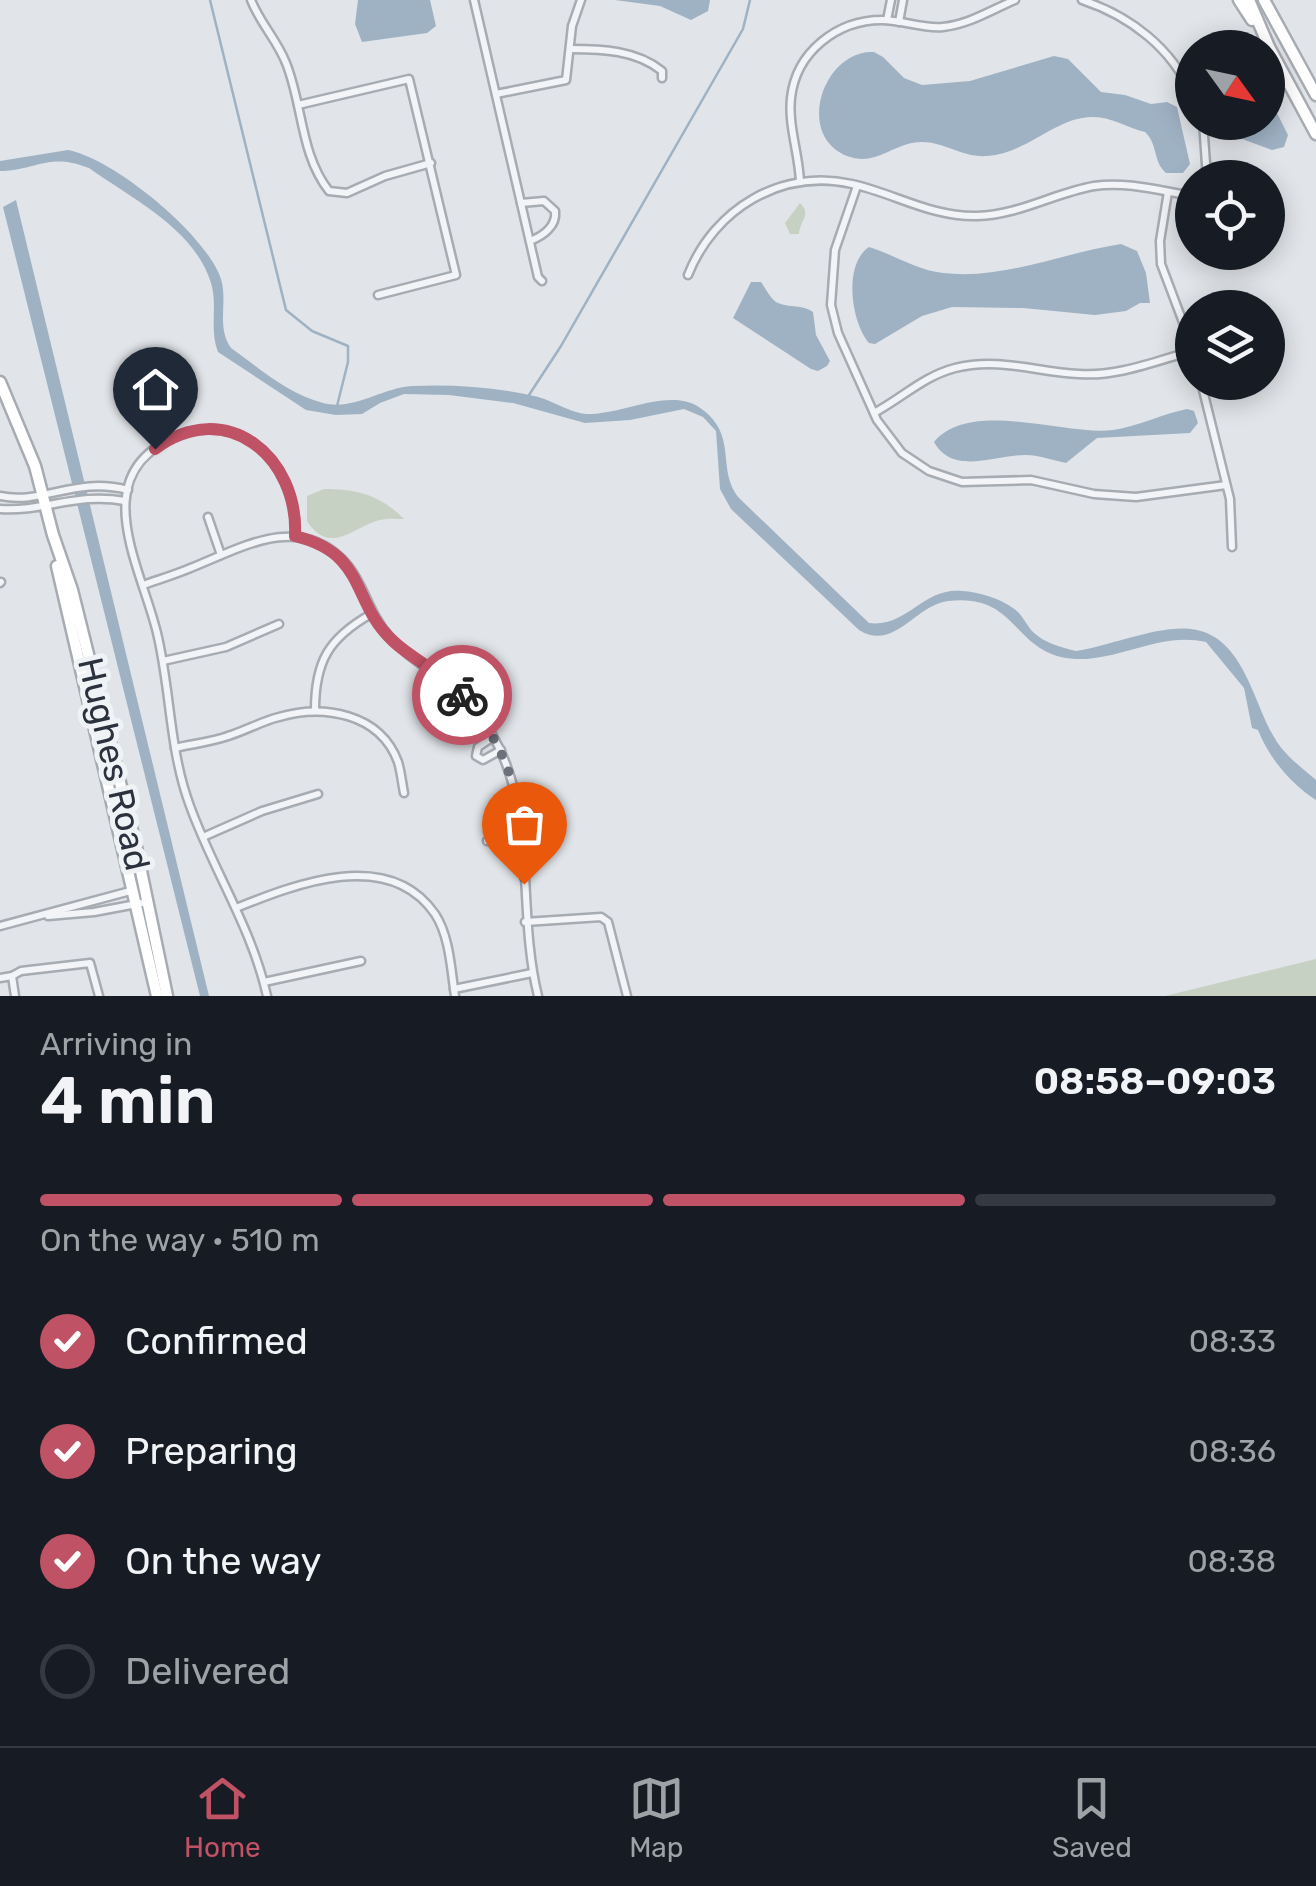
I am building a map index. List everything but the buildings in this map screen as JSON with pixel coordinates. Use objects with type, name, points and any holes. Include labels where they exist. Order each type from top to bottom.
[{"type":"main road","points":[[1238,0],[1258,30]]},
{"type":"main road","points":[[1248,0],[1261,30]]},
{"type":"main road","points":[[1267,0],[1316,95]]},
{"type":"main road","points":[[1285,77],[1316,134]]},
{"type":"main road","name":"Hughes Road","points":[[0,382],[21,427],[44,499],[62,594],[138,889],[158,996]]},
{"type":"main road","name":"Hughes Road","points":[[141,903],[166,996]]},
{"type":"street","points":[[251,0],[287,64],[308,151],[329,191],[348,192],[430,163]]},
{"type":"street","points":[[474,0],[542,281]]},
{"type":"street","points":[[496,94],[566,80],[572,26],[582,0]]},
{"type":"street","points":[[887,20],[891,0]]},
{"type":"street","points":[[898,22],[903,0]]},
{"type":"street","points":[[800,182],[790,100],[798,71],[812,50],[828,36],[859,22],[957,25],[1015,0]]},
{"type":"street","points":[[1082,0],[1116,14],[1152,38],[1175,66]]},
{"type":"street","points":[[570,48],[634,56],[656,66],[662,71],[662,78]]},
{"type":"street","points":[[298,105],[409,79],[456,275],[378,295]]},
{"type":"street","points":[[688,275],[700,248],[723,219],[759,195],[800,182],[829,181],[857,186],[924,210],[970,216],[1009,212],[1092,186],[1175,193]]},
{"type":"street","points":[[857,186],[835,250],[831,306],[838,333],[882,430],[902,453],[929,471],[952,480],[1031,480],[1094,494],[1136,497],[1226,484]]},
{"type":"street","points":[[1168,192],[1160,242],[1161,264],[1175,303]]},
{"type":"street","points":[[521,203],[544,201],[555,211],[556,218],[549,229],[530,241]]},
{"type":"street","points":[[874,412],[921,382],[955,368],[1004,363],[1070,374],[1102,374],[1175,353]]},
{"type":"street","points":[[138,375],[170,440]]},
{"type":"street","points":[[1205,400],[1232,511],[1232,547]]},
{"type":"street","points":[[267,996],[236,908],[184,787],[174,748],[163,661],[126,536],[124,501],[143,460],[170,440],[198,430],[218,430],[241,436],[276,463],[288,482],[295,508],[295,536]]},
{"type":"street","points":[[0,508],[88,485],[128,490]]},
{"type":"street","points":[[0,496],[124,501]]},
{"type":"street","points":[[208,517],[222,555]]},
{"type":"street","points":[[143,585],[271,536],[316,541],[344,560],[359,582],[371,614],[394,642],[456,688],[501,750],[515,786],[522,839],[525,922],[538,996]]},
{"type":"street","points":[[315,710],[315,682],[323,659],[335,640],[371,614]]},
{"type":"street","points":[[163,661],[226,648],[280,624]]},
{"type":"street","points":[[174,748],[222,738],[275,718],[315,710],[341,713],[378,733],[398,762],[404,793]]},
{"type":"street","points":[[493,737],[478,747],[476,756],[484,760],[501,750]]},
{"type":"street","points":[[203,837],[262,811],[318,794]]},
{"type":"street","points":[[486,841],[522,839]]},
{"type":"street","points":[[236,908],[288,888],[366,874],[389,880],[418,895],[436,915],[446,938],[455,992],[532,973]]},
{"type":"street","points":[[42,916],[138,889]]},
{"type":"street","points":[[0,926],[42,916],[141,903]]},
{"type":"street","points":[[525,922],[601,918],[608,922],[627,996]]},
{"type":"street","points":[[264,982],[361,961]]},
{"type":"street","points":[[0,978],[38,967],[90,963],[99,996]]},
{"type":"street","points":[[12,976],[15,996]]},
{"type":"green space","points":[[800,203],[805,211],[799,234],[790,234],[785,223]]},
{"type":"green space","points":[[324,489],[367,495],[404,519],[380,520],[342,536],[324,537],[307,521],[307,496]]},
{"type":"green space","points":[[1316,959],[1316,996],[1165,996]]},
{"type":"water","points":[[358,0],[430,0],[436,26],[427,33],[362,42],[355,24]]},
{"type":"water","points":[[615,0],[710,0],[708,11],[691,20],[660,6]]},
{"type":"water","points":[[874,52],[904,78],[922,85],[970,81],[1054,56],[1068,59],[1101,92],[1175,106],[1175,140],[1185,140],[1189,160],[1175,160],[1175,173],[1166,173],[1145,132],[1094,117],[1067,122],[1016,148],[987,156],[922,142],[903,145],[873,158],[856,159],[831,145],[822,130],[819,113],[830,78],[841,64],[856,55]]},
{"type":"water","points":[[1285,129],[1288,135],[1284,147],[1272,150],[1245,140],[1285,140]]},
{"type":"water","points":[[68,150],[87,156],[133,183],[197,241],[221,279],[224,332],[231,348],[298,393],[334,405],[412,386],[473,387],[534,396],[592,414],[664,400],[691,403],[714,420],[720,431],[732,487],[739,498],[869,623],[894,620],[936,595],[962,591],[1002,601],[1037,636],[1076,651],[1164,630],[1191,629],[1209,634],[1236,658],[1281,747],[1316,780],[1316,800],[1282,770],[1258,730],[1252,728],[1244,688],[1206,642],[1169,641],[1097,658],[1061,657],[1044,651],[1000,612],[970,601],[936,604],[883,635],[859,630],[731,509],[720,489],[716,431],[703,417],[684,409],[630,420],[585,423],[513,403],[404,394],[362,414],[306,410],[218,352],[213,292],[203,264],[191,246],[160,217],[89,168],[75,163],[53,162],[0,171],[0,161]]},
{"type":"water","points":[[16,200],[209,996],[200,996],[3,207]]},
{"type":"water","points":[[1121,244],[1137,251],[1146,273],[1150,303],[1140,303],[1126,311],[1095,315],[952,307],[922,316],[875,344],[869,343],[863,334],[854,308],[856,266],[869,247],[924,269],[966,274],[1011,269]]},
{"type":"water","points":[[751,282],[761,282],[778,303],[813,312],[816,335],[830,361],[827,366],[818,371],[811,369],[733,318]]},
{"type":"water","points":[[1187,409],[1194,411],[1198,423],[1190,433],[1097,438],[1066,463],[1025,455],[963,461],[942,452],[934,442],[950,429],[970,422],[994,420],[1113,430]]},
{"type":"waterway","points":[[210,0],[286,310],[312,331],[348,346],[337,406]]},
{"type":"waterway","points":[[529,395],[743,29],[750,0]]},
{"type":"way so far","points":[[462,695],[503,752],[515,786],[524,884]]},
{"type":"route","points":[[155,449],[198,430],[234,434],[260,447],[288,482],[295,508],[295,536],[316,541],[344,560],[382,630],[462,695]]}]
